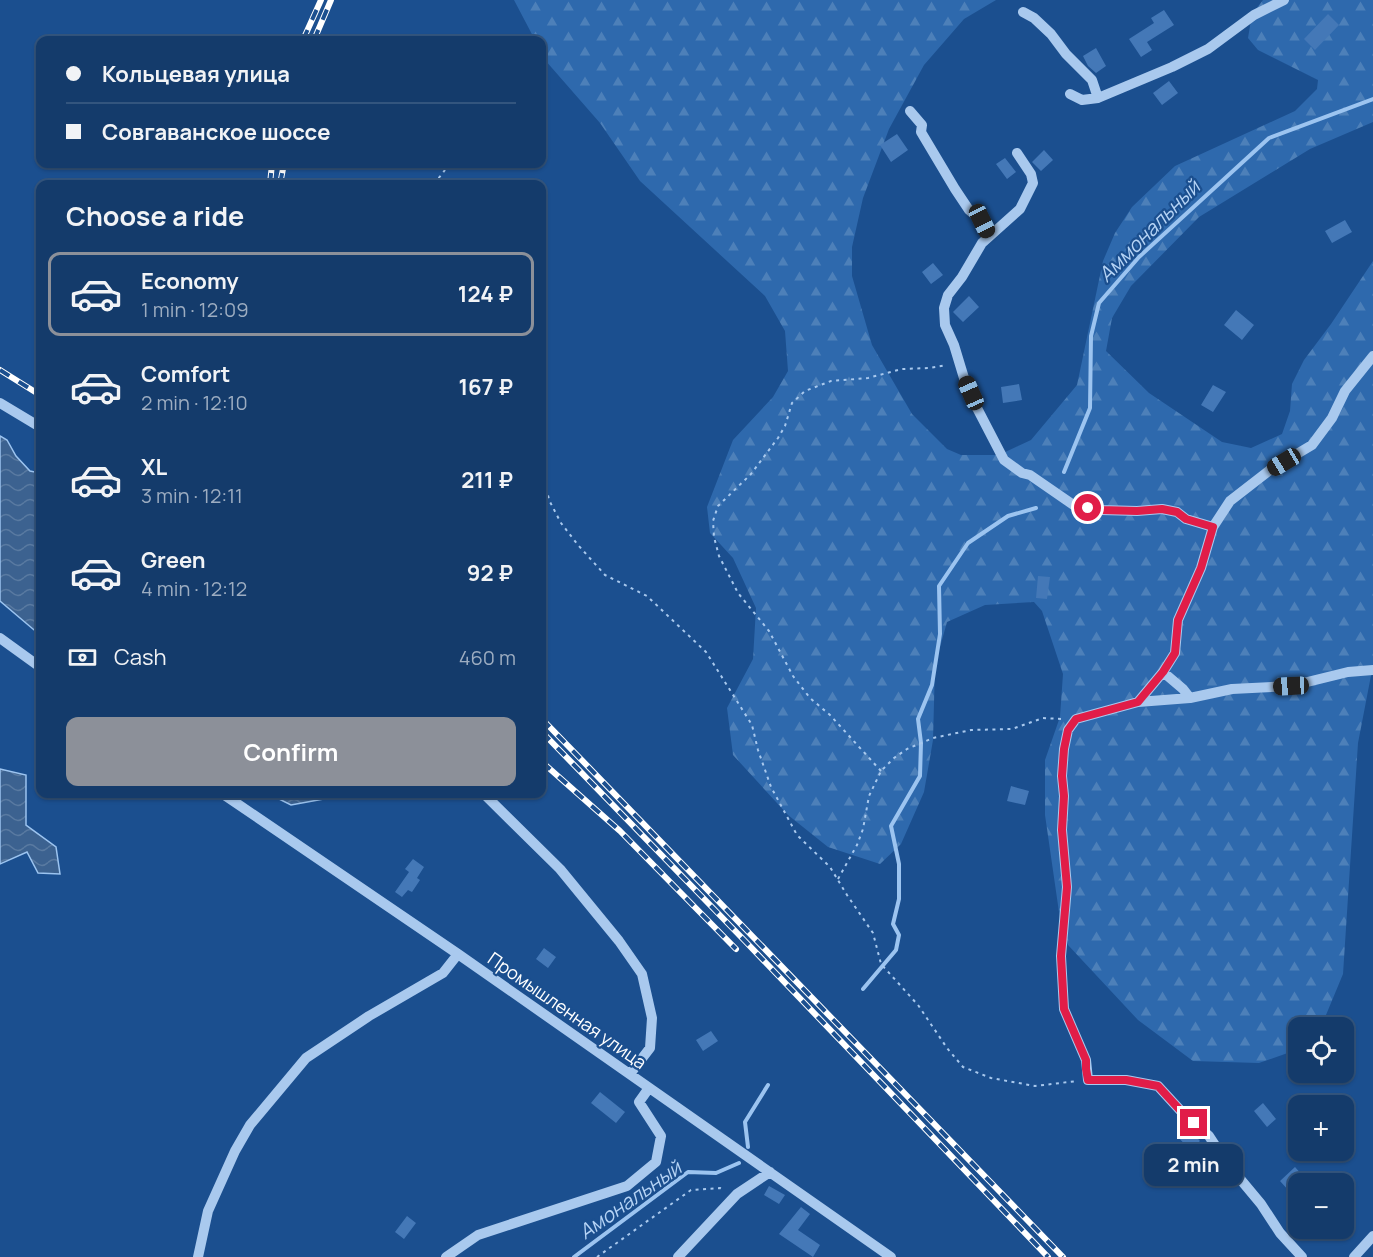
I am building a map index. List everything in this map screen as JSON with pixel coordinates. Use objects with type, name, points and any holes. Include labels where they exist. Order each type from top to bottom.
[{"type":"street","points":[[1070,94],[1082,100],[1098,99],[1173,67],[1208,49],[1254,15],[1284,0]]},
{"type":"street","points":[[1023,12],[1034,18],[1051,34],[1066,54],[1092,80],[1098,99]]},
{"type":"street","points":[[910,111],[922,125],[921,132],[955,189],[969,210],[982,221],[989,236]]},
{"type":"street","points":[[1017,153],[1031,174],[1033,183],[1020,208],[982,243],[962,277],[948,295],[944,308],[945,325],[964,378],[1004,460],[1022,473],[1045,484],[1076,506],[1101,510],[1162,509],[1177,512],[1186,519],[1213,527]]},
{"type":"street","points":[[1138,702],[1163,672],[1175,653],[1178,620],[1201,568],[1213,527],[1230,501],[1270,470],[1312,446],[1332,418],[1346,391],[1373,356]]},
{"type":"street","points":[[0,404],[36,425]]},
{"type":"street","points":[[0,638],[36,664]]},
{"type":"street","points":[[1302,1257],[1280,1233],[1209,1136],[1158,1086],[1126,1080],[1088,1080],[1086,1060],[1064,1009],[1061,956],[1067,887],[1062,830],[1064,749],[1068,730],[1076,719],[1138,702],[1190,698],[1232,689],[1291,686],[1348,672],[1373,670]]},
{"type":"street","points":[[1163,672],[1190,698]]},
{"type":"street","name":"Промышленная улица","points":[[229,798],[458,954],[891,1257]]},
{"type":"street","points":[[488,798],[560,869],[619,941],[642,974],[652,1018],[650,1048],[630,1074]]},
{"type":"street","points":[[198,1257],[208,1210],[235,1151],[250,1125],[306,1058],[369,1016],[443,973],[458,954]]},
{"type":"street","points":[[446,1257],[478,1235],[627,1186],[656,1162],[661,1136],[639,1101],[649,1088]]},
{"type":"street","points":[[678,1257],[736,1194],[770,1172]]},
{"type":"street","points":[[1353,1257],[1373,1236]]},
{"type":"path","points":[[437,180],[445,170],[453,168]]},
{"type":"path","points":[[881,771],[830,715],[810,698],[793,676],[769,631],[738,593],[723,565],[714,537],[713,521],[718,506],[751,474],[771,447],[785,426],[792,403],[805,391],[831,381],[868,378],[902,369],[945,366],[958,360]]},
{"type":"path","points":[[546,485],[549,500],[561,523],[605,574],[647,596],[706,652],[752,725],[771,787],[797,836],[830,867],[873,933],[881,964],[918,1005],[963,1067],[990,1078],[1035,1086],[1088,1080]]},
{"type":"path","points":[[837,879],[857,845],[863,829],[868,796],[881,771],[907,749],[933,738],[971,730],[1012,729],[1042,718],[1076,719]]},
{"type":"path","points":[[597,1257],[691,1190],[720,1188],[736,1194]]},
{"type":"green space","points":[[514,0],[996,0],[964,19],[924,65],[889,129],[863,198],[852,247],[852,276],[872,345],[912,414],[947,449],[961,455],[999,455],[1031,440],[1077,385],[1103,261],[1115,233],[1132,207],[1175,166],[1295,111],[1317,89],[1318,80],[1258,50],[1248,38],[1252,14],[1263,0],[1373,0],[1373,122],[1310,149],[1199,217],[1131,286],[1112,318],[1106,351],[1149,393],[1222,442],[1251,448],[1282,434],[1290,411],[1292,384],[1304,360],[1373,261],[1373,665],[1358,743],[1343,974],[1325,1017],[1288,1017],[1288,1053],[1259,1063],[1193,1061],[1138,1020],[1068,945],[1060,919],[1045,815],[1045,760],[1060,717],[1063,674],[1042,611],[1034,602],[985,605],[947,622],[935,665],[933,740],[924,792],[901,844],[880,864],[828,847],[788,815],[733,755],[727,708],[753,659],[756,608],[733,558],[710,533],[707,507],[733,440],[773,397],[788,371],[785,331],[765,296],[640,181],[600,123],[546,61],[546,36],[533,36]]},
{"type":"water","points":[[0,436],[7,440],[16,456],[30,471],[36,472],[36,632],[0,601]]},
{"type":"water","points":[[0,769],[26,775],[26,825],[56,847],[60,874],[38,873],[27,852],[0,864]]},
{"type":"water","points":[[277,798],[329,798],[291,805]]},
{"type":"building","points":[[1164,10],[1174,25],[1147,42],[1152,50],[1141,57],[1129,39],[1154,23],[1151,18]]},
{"type":"building","points":[[1328,14],[1339,25],[1315,50],[1304,39]]},
{"type":"building","points":[[1096,48],[1106,66],[1096,73],[1088,66],[1083,56]]},
{"type":"building","points":[[1169,81],[1178,93],[1162,105],[1153,93]]},
{"type":"building","points":[[897,134],[908,150],[891,162],[880,145]]},
{"type":"building","points":[[1044,150],[1053,160],[1041,171],[1032,162]]},
{"type":"building","points":[[1005,158],[1016,172],[1007,179],[996,164]]},
{"type":"building","points":[[1345,220],[1352,232],[1332,243],[1325,231]]},
{"type":"building","points":[[933,263],[943,275],[931,284],[922,272]]},
{"type":"building","points":[[969,296],[979,307],[963,322],[953,312]]},
{"type":"building","points":[[1236,310],[1254,325],[1242,340],[1224,325]]},
{"type":"building","points":[[1019,384],[1022,400],[1003,403],[1001,387]]},
{"type":"building","points":[[1213,385],[1226,392],[1213,412],[1201,405]]},
{"type":"building","points":[[1038,576],[1050,577],[1047,599],[1036,598]]},
{"type":"building","points":[[1011,786],[1029,791],[1025,805],[1007,801]]},
{"type":"building","points":[[413,859],[424,867],[417,878],[420,880],[412,892],[408,890],[402,897],[395,892],[409,872],[405,869]]},
{"type":"building","points":[[544,948],[556,957],[548,968],[536,959]]},
{"type":"building","points":[[711,1031],[718,1041],[703,1051],[696,1040]]},
{"type":"building","points":[[600,1092],[625,1112],[616,1123],[591,1103]]},
{"type":"building","points":[[1263,1103],[1276,1119],[1267,1127],[1254,1111]]},
{"type":"building","points":[[1188,1128],[1200,1141],[1190,1150],[1178,1137]]},
{"type":"building","points":[[1295,1167],[1300,1173],[1289,1173]]},
{"type":"building","points":[[1288,1174],[1288,1190],[1280,1181]]},
{"type":"building","points":[[769,1186],[785,1195],[779,1204],[764,1195]]},
{"type":"building","points":[[801,1207],[810,1214],[798,1230],[820,1245],[813,1257],[779,1234]]},
{"type":"building","points":[[407,1216],[416,1223],[404,1239],[395,1232]]},
{"type":"waterway","name":"Аммональный","points":[[1064,472],[1090,408],[1091,336],[1099,303],[1139,257],[1269,138],[1373,99]]},
{"type":"waterway","name":"Амональный","points":[[863,989],[896,950],[899,935],[893,924],[899,899],[899,864],[891,826],[920,776],[921,743],[918,719],[932,685],[940,634],[939,586],[968,543],[1008,516],[1036,508]]},
{"type":"waterway","name":"Амональный","points":[[748,1147],[745,1122],[768,1085]]},
{"type":"waterway","name":"Амональный","points":[[574,1257],[688,1172],[716,1173],[739,1163]]},
{"type":"railway","points":[[305,36],[321,0]]},
{"type":"railway","points":[[316,36],[331,0]]},
{"type":"railway","points":[[270,180],[272,168]]},
{"type":"railway","points":[[281,180],[283,168]]},
{"type":"railway","points":[[0,370],[36,392]]},
{"type":"railway","points":[[546,723],[1063,1257]]},
{"type":"railway","points":[[546,736],[1048,1257]]},
{"type":"railway","points":[[546,766],[620,831],[736,949]]},
{"type":"route","points":[[1088,508],[1137,511],[1162,509],[1177,512],[1186,519],[1213,527],[1201,568],[1178,620],[1175,653],[1163,672],[1138,702],[1076,719],[1068,730],[1062,776],[1064,796],[1062,830],[1067,887],[1061,956],[1064,1009],[1086,1060],[1088,1080],[1126,1080],[1158,1086],[1194,1123]]}]
